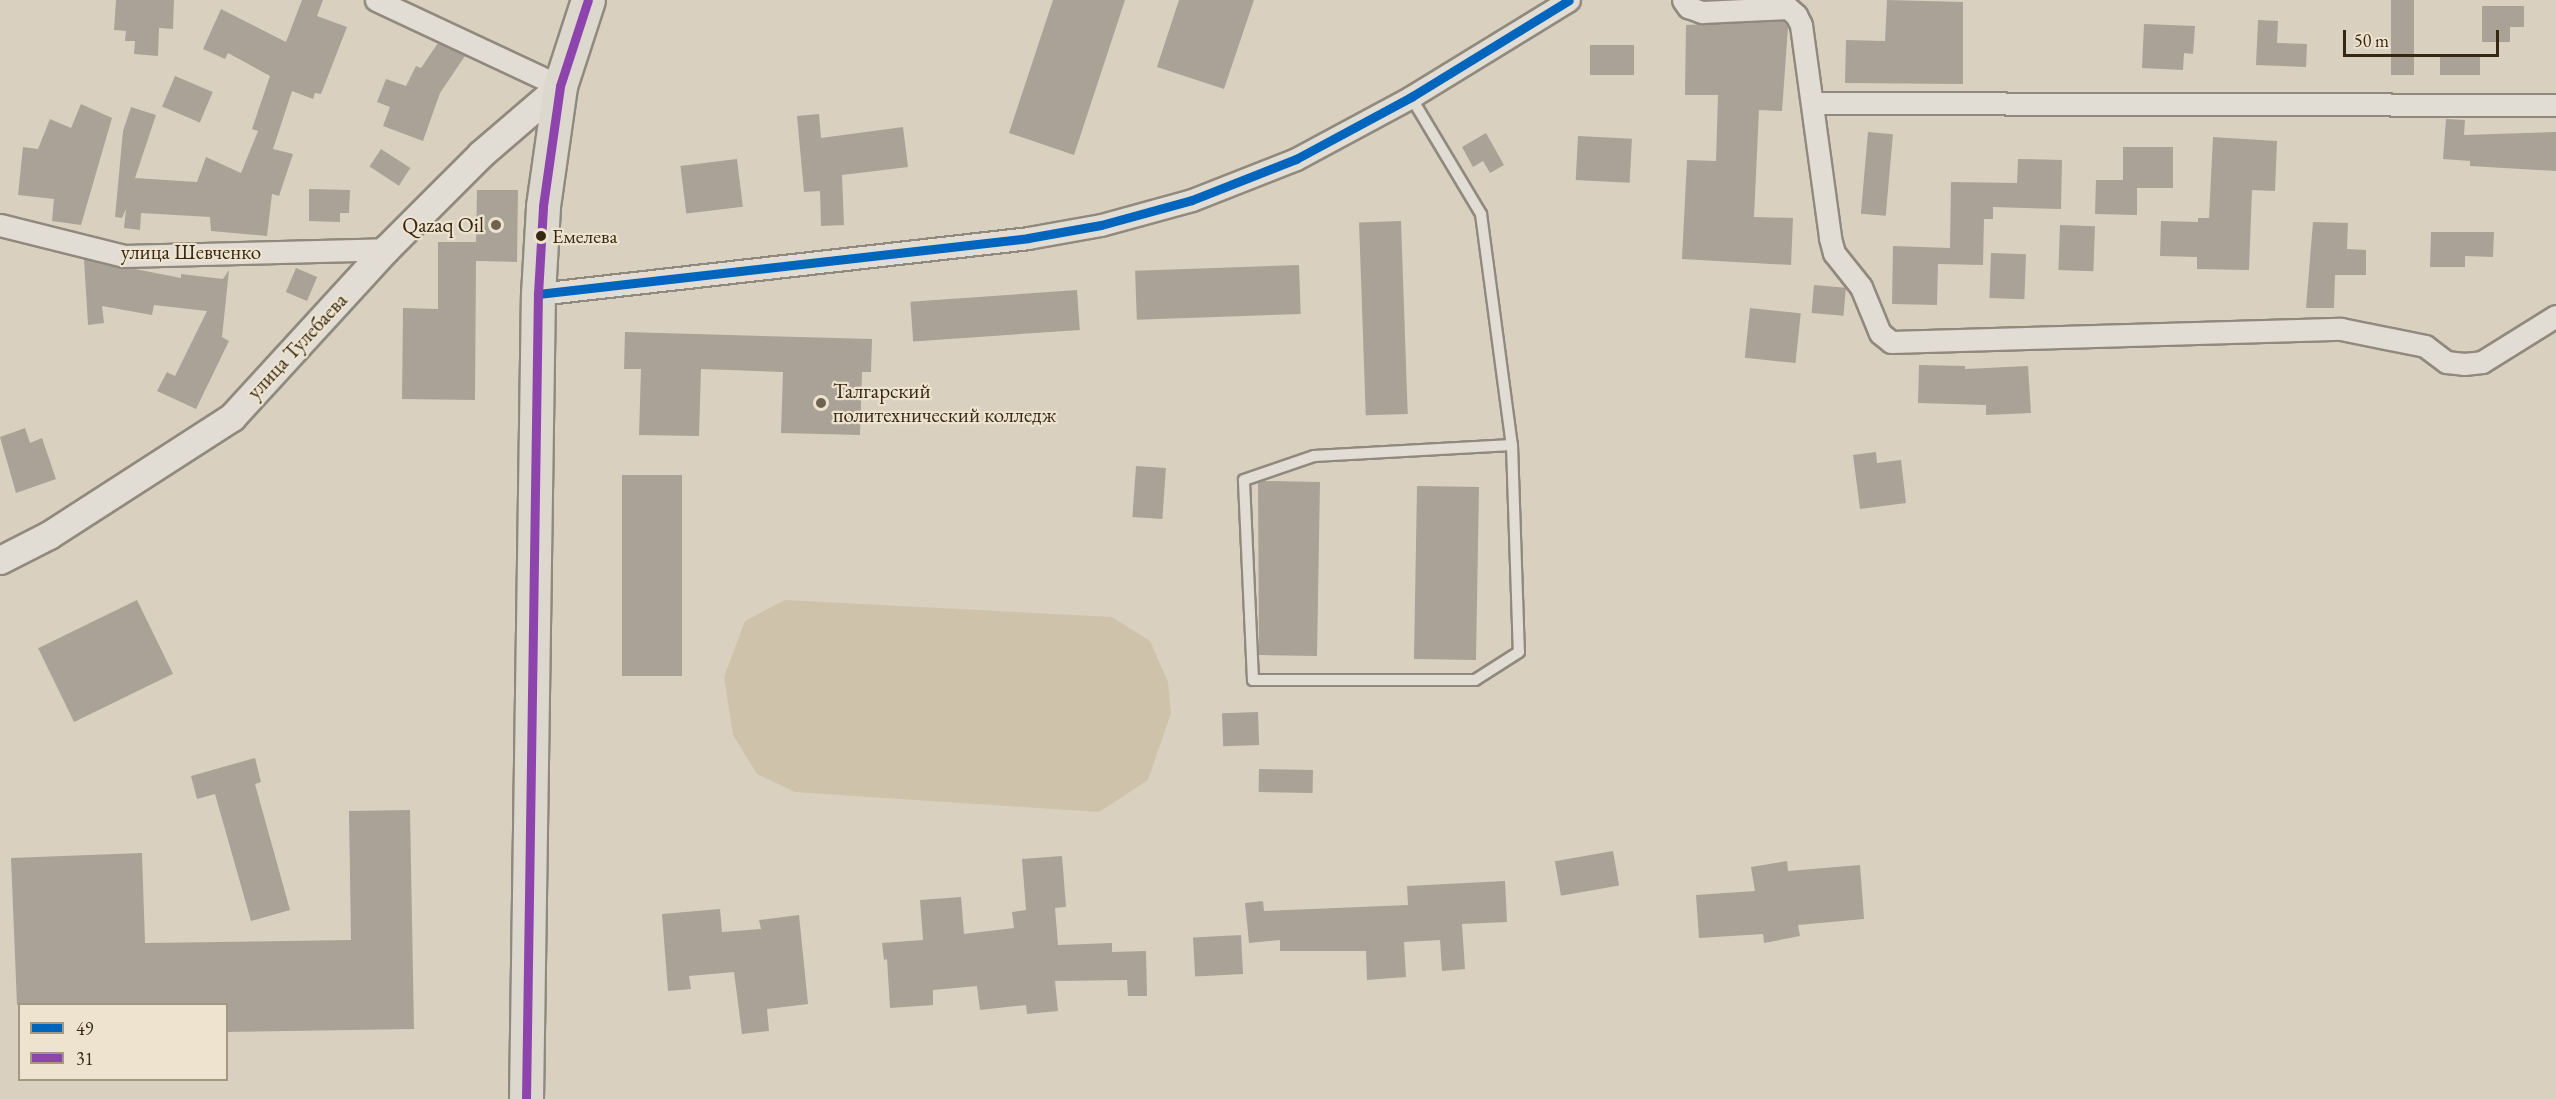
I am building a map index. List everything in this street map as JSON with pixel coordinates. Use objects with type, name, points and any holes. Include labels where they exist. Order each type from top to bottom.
[{"type":"main road","points":[[526,1099],[538,294],[543,206],[560,86],[588,0]]},
{"type":"street","points":[[376,0],[560,86]]},
{"type":"street","points":[[538,294],[789,268],[1101,225],[1192,201],[1296,159],[1411,97],[1569,0]]},
{"type":"street","points":[[1683,0],[1702,12],[1788,8],[1801,25],[1834,253],[1861,287],[1880,333],[1891,342],[2341,329],[2425,346],[2446,362],[2464,364],[2482,362],[2556,316]]},
{"type":"street","name":"улица Тулебаева","points":[[0,560],[49,535],[232,417],[386,249],[482,154],[560,86]]},
{"type":"street","points":[[1812,103],[2556,105]]},
{"type":"street","name":"улица Шевченко","points":[[0,225],[124,256],[386,249]]},
{"type":"lane","points":[[1411,97],[1481,214],[1512,445],[1519,652],[1475,680],[1253,680],[1244,480],[1314,456],[1512,445]]},
{"type":"shaded area","points":[[785,600],[1112,617],[1150,641],[1168,682],[1171,713],[1148,780],[1099,812],[795,792],[757,774],[733,735],[724,677],[745,621]]},
{"type":"building","points":[[116,0],[174,0],[173,29],[159,28],[158,56],[134,54],[135,41],[125,41],[126,31],[114,30]]},
{"type":"building","points":[[302,0],[323,0],[317,16],[347,27],[321,94],[315,93],[313,99],[292,91],[273,149],[293,154],[279,196],[272,194],[267,236],[211,231],[210,217],[141,213],[140,230],[124,228],[126,209],[122,218],[115,217],[123,131],[131,107],[156,115],[135,178],[197,182],[206,157],[241,173],[258,131],[252,129],[270,76],[228,53],[225,59],[203,49],[221,9],[286,42]]},
{"type":"building","points":[[1053,0],[1125,0],[1074,155],[1009,133]]},
{"type":"building","points":[[1179,0],[1254,0],[1224,89],[1157,67]]},
{"type":"building","points":[[1887,0],[1963,2],[1963,84],[1845,83],[1846,40],[1885,41]]},
{"type":"building","points":[[2391,0],[2414,0],[2414,75],[2391,75]]},
{"type":"building","points":[[2482,6],[2524,6],[2524,27],[2510,27],[2510,42],[2482,42]]},
{"type":"building","points":[[2258,20],[2278,21],[2277,43],[2307,44],[2306,67],[2256,65]]},
{"type":"building","points":[[1783,21],[1788,27],[1782,111],[1759,110],[1754,217],[1793,218],[1791,265],[1682,259],[1687,160],[1716,161],[1718,95],[1685,95],[1686,25]]},
{"type":"building","points":[[2144,24],[2195,26],[2193,54],[2184,53],[2183,70],[2142,68]]},
{"type":"building","points":[[438,43],[465,56],[440,93],[423,141],[383,126],[390,107],[377,102],[386,79],[406,86],[416,66],[421,68]]},
{"type":"building","points":[[1590,45],[1634,45],[1634,75],[1590,75]]},
{"type":"building","points":[[2440,57],[2480,57],[2480,75],[2440,75]]},
{"type":"building","points":[[175,76],[213,92],[200,122],[162,106]]},
{"type":"building","points":[[81,104],[112,118],[81,225],[52,221],[54,199],[18,195],[23,147],[38,149],[50,119],[71,128]]},
{"type":"building","points":[[819,114],[821,138],[903,127],[908,167],[842,175],[844,225],[821,226],[820,191],[804,192],[797,116]]},
{"type":"building","points":[[2446,119],[2465,120],[2464,135],[2556,132],[2556,171],[2470,166],[2470,161],[2443,159]]},
{"type":"building","points":[[1868,132],[1893,134],[1886,216],[1861,214]]},
{"type":"building","points":[[1486,133],[1504,165],[1490,173],[1483,161],[1473,167],[1462,147]]},
{"type":"building","points":[[1578,136],[1632,139],[1630,183],[1576,180]]},
{"type":"building","points":[[2213,137],[2277,141],[2275,191],[2252,190],[2249,270],[2197,269],[2197,257],[2160,256],[2161,221],[2198,222],[2198,218],[2209,218]]},
{"type":"building","points":[[2123,147],[2173,147],[2173,188],[2137,188],[2137,215],[2095,214],[2096,180],[2123,180]]},
{"type":"building","points":[[381,149],[410,168],[399,186],[370,167]]},
{"type":"building","points":[[737,159],[743,207],[686,214],[680,166]]},
{"type":"building","points":[[2018,159],[2062,160],[2061,209],[1993,207],[1993,219],[1984,219],[1983,265],[1938,264],[1937,305],[1892,304],[1893,246],[1950,248],[1951,182],[2017,183]]},
{"type":"building","points":[[309,189],[350,190],[349,213],[340,213],[340,222],[309,221]]},
{"type":"building","points":[[477,190],[518,190],[517,262],[476,261],[475,400],[402,399],[403,308],[438,309],[438,242],[476,242]]},
{"type":"building","points":[[1401,221],[1408,414],[1366,415],[1359,222]]},
{"type":"building","points":[[2313,222],[2348,223],[2347,249],[2366,250],[2366,275],[2335,275],[2334,308],[2306,308]]},
{"type":"building","points":[[2060,225],[2095,226],[2093,271],[2058,270]]},
{"type":"building","points":[[2431,232],[2494,232],[2493,257],[2465,256],[2465,267],[2430,267]]},
{"type":"building","points":[[1991,253],[2026,254],[2024,299],[1989,298]]},
{"type":"building","points":[[84,259],[181,278],[181,274],[223,279],[229,270],[222,337],[229,341],[196,409],[157,391],[167,372],[175,376],[207,311],[154,305],[152,315],[102,306],[104,323],[88,325]]},
{"type":"building","points":[[1299,265],[1301,314],[1137,320],[1135,271]]},
{"type":"building","points":[[296,268],[317,277],[307,301],[286,292]]},
{"type":"building","points":[[1814,285],[1846,288],[1843,316],[1812,313]]},
{"type":"building","points":[[1077,290],[1080,330],[913,342],[910,302]]},
{"type":"building","points":[[1750,308],[1801,313],[1795,363],[1745,358]]},
{"type":"building","name":"Талгарский политехнический колледж","points":[[625,332],[872,339],[871,372],[862,372],[860,435],[781,433],[783,372],[701,369],[699,436],[639,435],[641,369],[624,369]]},
{"type":"building","points":[[1919,365],[1965,366],[1965,369],[2028,366],[2031,413],[1986,415],[1986,405],[1918,403]]},
{"type":"building","points":[[25,428],[30,443],[42,438],[56,479],[16,493],[0,437]]},
{"type":"building","points":[[1876,452],[1877,463],[1901,460],[1906,503],[1860,509],[1853,455]]},
{"type":"building","points":[[1136,466],[1166,468],[1162,519],[1132,517]]},
{"type":"building","points":[[622,475],[682,475],[682,676],[622,676]]},
{"type":"building","points":[[1264,481],[1320,482],[1317,656],[1259,655],[1258,483]]},
{"type":"building","points":[[1417,486],[1479,487],[1476,660],[1414,659]]},
{"type":"building","points":[[137,600],[173,674],[74,722],[38,648]]},
{"type":"building","points":[[1258,712],[1259,745],[1223,746],[1222,713]]},
{"type":"building","points":[[255,758],[261,782],[255,784],[290,910],[251,921],[215,794],[197,799],[191,776]]},
{"type":"building","points":[[1259,769],[1313,770],[1313,793],[1259,792]]},
{"type":"building","points":[[410,810],[414,1029],[228,1032],[228,1003],[18,1003],[17,1005],[11,858],[142,853],[145,943],[351,940],[349,811]]},
{"type":"building","points":[[1613,851],[1619,885],[1561,896],[1555,861]]},
{"type":"building","points":[[1062,856],[1066,907],[1055,908],[1058,945],[1112,943],[1112,952],[1146,951],[1147,996],[1128,996],[1127,980],[1055,981],[1058,1011],[1027,1014],[1026,1005],[980,1010],[977,986],[933,990],[933,1005],[890,1008],[887,959],[884,960],[882,943],[923,940],[920,900],[961,897],[964,934],[1014,928],[1012,912],[1026,910],[1022,859]]},
{"type":"building","points":[[1787,861],[1788,871],[1860,865],[1864,919],[1798,925],[1800,936],[1764,943],[1763,934],[1699,938],[1696,895],[1755,891],[1751,867]]},
{"type":"building","points":[[1505,881],[1507,922],[1462,924],[1465,969],[1442,971],[1440,940],[1404,942],[1406,977],[1367,980],[1366,951],[1280,951],[1280,940],[1249,943],[1245,903],[1263,901],[1264,911],[1408,905],[1407,886]]},
{"type":"building","points":[[720,909],[722,932],[761,929],[759,920],[799,915],[808,1004],[767,1009],[769,1031],[742,1034],[734,972],[689,976],[691,989],[668,991],[662,914]]},
{"type":"building","points":[[1241,935],[1243,974],[1195,976],[1193,938]]},
{"type":"transit line","name":"31","points":[[526,1099],[538,294],[543,206],[560,86],[588,0]]},
{"type":"transit line","name":"49","points":[[538,294],[1028,238],[1101,225],[1192,200],[1296,159],[1411,97],[1569,0]]},
{"type":"place","name":"Qazaq Oil","points":[[496,225]]},
{"type":"place","name":"Емелева","points":[[541,236]]},
{"type":"place","name":"Талгарский политехнический колледж","points":[[821,403]]}]
